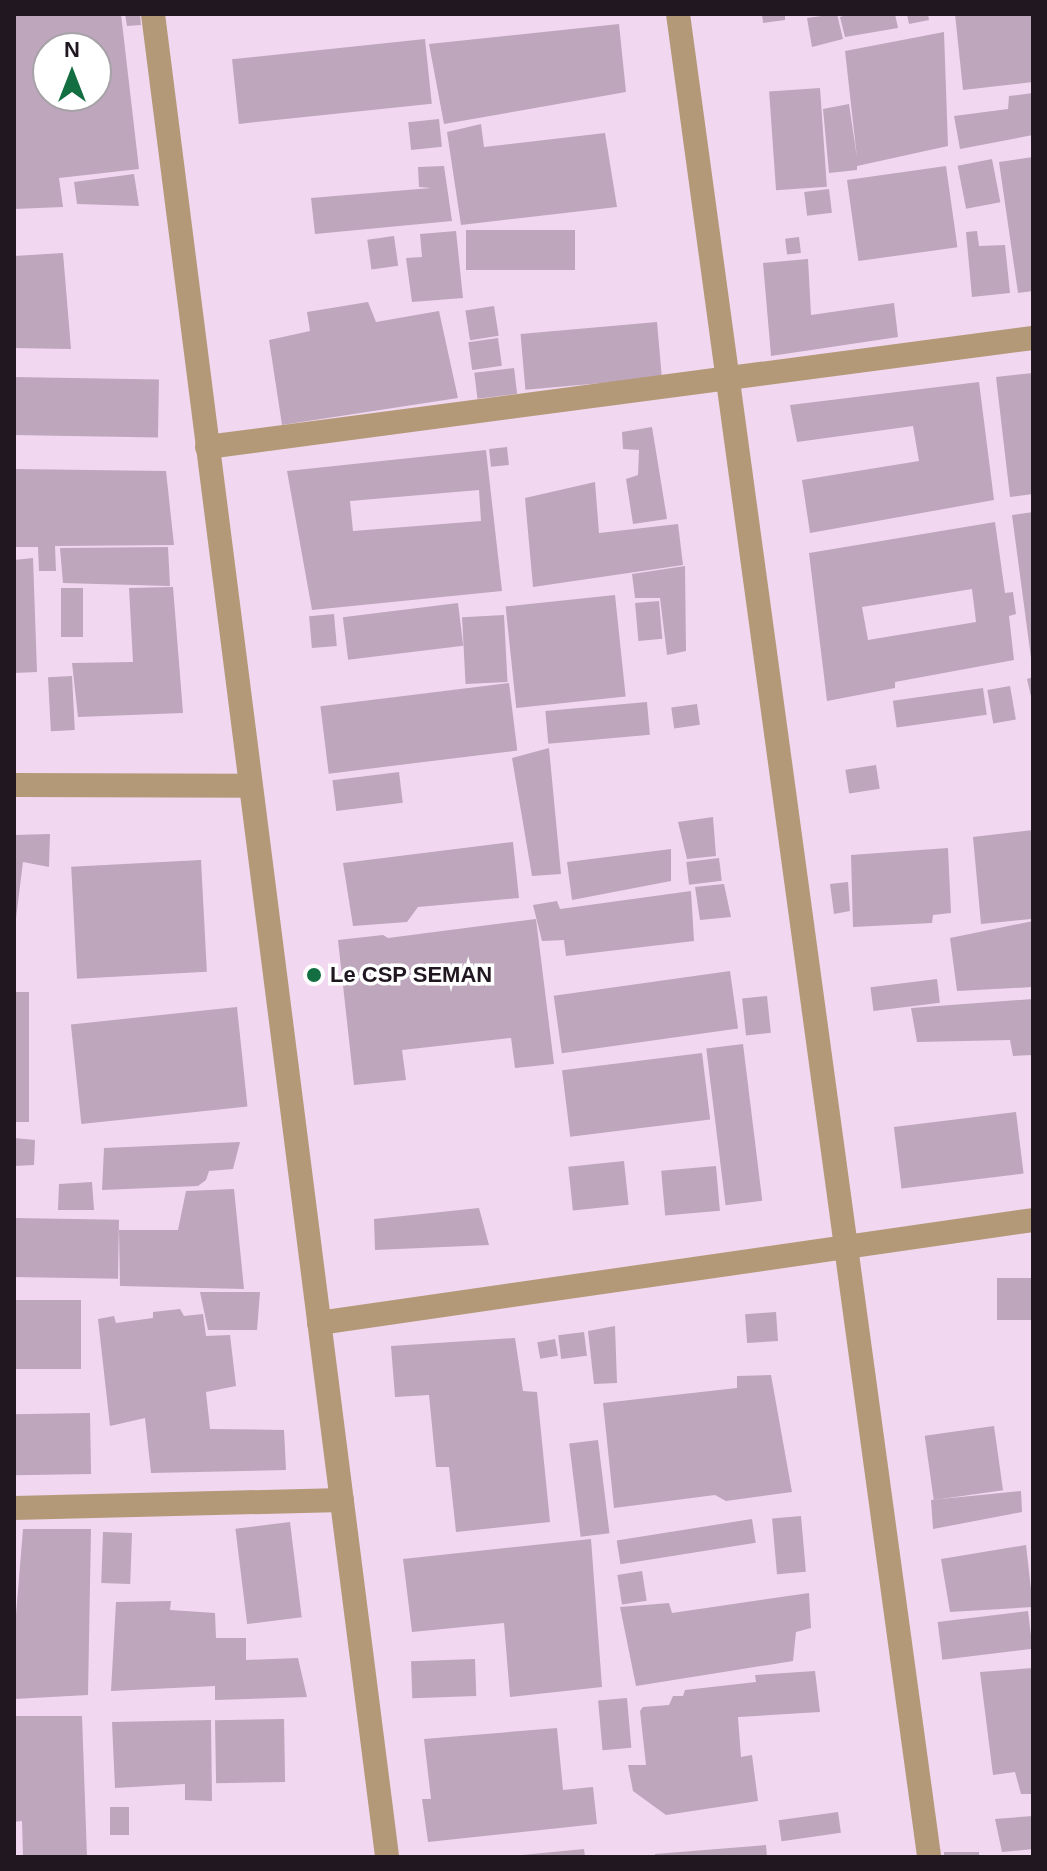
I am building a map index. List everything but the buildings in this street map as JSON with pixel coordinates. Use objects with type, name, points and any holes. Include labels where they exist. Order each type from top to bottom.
[{"type":"street","points":[[153,14],[387,1857]]},
{"type":"street","points":[[678,14],[929,1857]]},
{"type":"street","points":[[207,447],[1033,338]]},
{"type":"street","points":[[14,785],[250,786]]},
{"type":"street","points":[[319,1323],[1033,1220]]},
{"type":"street","points":[[14,1508],[342,1500]]},
{"type":"place","name":"Le CSP SEMAN","points":[[314,975]]}]
